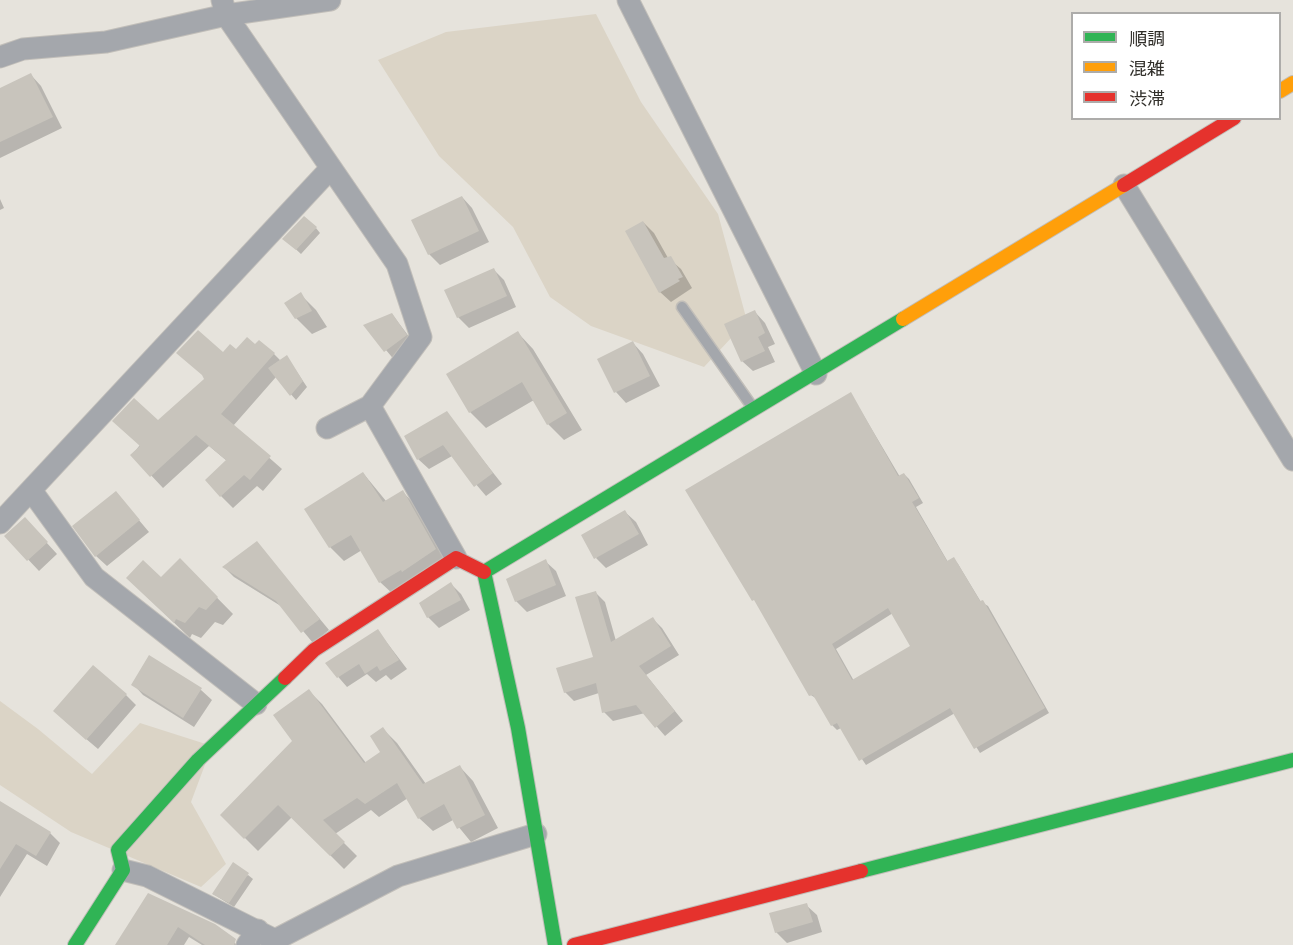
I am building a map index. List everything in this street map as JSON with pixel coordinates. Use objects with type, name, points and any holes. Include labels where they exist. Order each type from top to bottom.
[{"type":"street","points":[[0,57],[23,50],[111,41],[224,8],[330,0]]},
{"type":"street","points":[[628,0],[816,374]]},
{"type":"street","points":[[224,8],[330,169],[397,264],[421,337],[370,406],[327,428]]},
{"type":"street","points":[[484,572],[816,374],[1231,120]]},
{"type":"street","points":[[0,523],[330,169]]},
{"type":"street","points":[[1124,185],[1293,460]]},
{"type":"street","points":[[370,406],[456,558],[484,572]]},
{"type":"street","points":[[31,490],[94,578],[256,704]]},
{"type":"street","points":[[75,945],[123,870],[118,850],[198,760],[314,650],[456,558]]},
{"type":"street","points":[[484,572],[518,728],[555,945]]},
{"type":"street","points":[[574,945],[1293,760]]},
{"type":"street","points":[[123,870],[147,876],[253,937],[274,940],[398,876],[536,834]]},
{"type":"lane","points":[[682,307],[755,410]]},
{"type":"shaded area","points":[[596,14],[641,102],[718,214],[747,321],[704,367],[591,326],[550,297],[513,227],[439,156],[378,60],[446,32]]},
{"type":"shaded area","points":[[0,701],[92,774],[140,723],[212,746],[191,802],[226,864],[201,887],[71,832],[0,785]]},
{"type":"building","points":[[31,73],[53,117],[0,142],[0,88]]},
{"type":"building","points":[[462,196],[479,231],[428,255],[411,220]]},
{"type":"building","points":[[304,216],[317,227],[296,250],[282,239]]},
{"type":"building","points":[[643,221],[664,258],[671,256],[683,277],[659,293],[625,231]]},
{"type":"building","points":[[494,268],[507,296],[457,318],[444,290]]},
{"type":"building","points":[[301,292],[312,311],[295,319],[284,303]]},
{"type":"building","points":[[755,310],[765,333],[758,337],[765,351],[741,362],[724,324]]},
{"type":"building","points":[[392,313],[407,335],[384,352],[363,325]]},
{"type":"building","points":[[198,330],[223,352],[230,344],[236,349],[247,337],[255,344],[259,340],[275,353],[221,414],[271,456],[250,480],[244,475],[220,497],[205,480],[226,460],[196,435],[150,477],[130,455],[140,446],[112,421],[134,398],[158,420],[204,379],[176,353]]},
{"type":"building","points":[[518,331],[567,413],[547,425],[522,382],[469,413],[446,374]]},
{"type":"building","points":[[633,341],[650,376],[614,393],[597,359]]},
{"type":"building","points":[[287,355],[303,381],[290,396],[268,368]]},
{"type":"building","points":[[851,392],[898,476],[904,473],[919,498],[912,502],[947,561],[954,557],[980,601],[983,600],[1045,708],[974,749],[950,708],[859,761],[837,723],[831,726],[813,695],[809,696],[754,600],[752,601],[685,490]],"holes":[[[888,608],[910,646],[852,680],[832,644]]]},
{"type":"building","points":[[447,411],[493,473],[474,487],[443,445],[417,460],[404,436]]},
{"type":"building","points":[[363,472],[383,502],[403,490],[436,549],[402,572],[401,570],[379,583],[351,535],[329,548],[304,509]]},
{"type":"building","points":[[116,491],[140,520],[95,557],[72,526]]},
{"type":"building","points":[[625,510],[639,534],[594,559],[581,535]]},
{"type":"building","points":[[25,517],[48,542],[27,561],[4,536]]},
{"type":"building","points":[[257,541],[320,619],[301,633],[276,601],[222,567]]},
{"type":"building","points":[[180,558],[218,597],[206,610],[199,607],[185,623],[176,619],[174,623],[126,578],[143,560],[161,577]]},
{"type":"building","points":[[546,559],[556,585],[515,602],[506,579]]},
{"type":"building","points":[[451,582],[461,600],[427,618],[419,603]]},
{"type":"building","points":[[596,591],[611,642],[653,617],[671,646],[639,666],[675,711],[655,728],[636,705],[602,713],[596,683],[564,693],[556,668],[593,657],[575,597]]},
{"type":"building","points":[[378,629],[399,660],[380,671],[377,666],[365,674],[359,664],[337,678],[325,663]]},
{"type":"building","points":[[149,655],[202,688],[183,718],[131,685]]},
{"type":"building","points":[[93,665],[127,694],[86,740],[53,711]]},
{"type":"building","points":[[309,689],[364,763],[380,752],[370,736],[383,727],[423,784],[460,765],[485,815],[457,829],[444,804],[418,819],[397,783],[365,804],[357,798],[323,820],[345,842],[330,856],[278,805],[244,839],[220,815],[292,741],[273,715]]},
{"type":"building","points":[[0,801],[51,832],[36,856],[16,844],[0,869]]},
{"type":"building","points":[[233,862],[249,873],[229,903],[212,894]]},
{"type":"building","points":[[148,893],[215,924],[236,939],[234,945],[205,945],[178,927],[167,945],[115,945]]},
{"type":"building","points":[[807,903],[813,922],[775,933],[769,913]]},
{"type":"traffic: fast","points":[[484,572],[903,319]]},
{"type":"traffic: fast","points":[[484,572],[518,728],[555,945]]},
{"type":"traffic: fast","points":[[75,945],[123,870],[118,850],[198,760],[285,678]]},
{"type":"traffic: fast","points":[[861,871],[1293,760]]},
{"type":"traffic: slow","points":[[1281,90],[1293,83]]},
{"type":"traffic: slow","points":[[903,319],[1124,185]]},
{"type":"traffic: jam","points":[[1124,185],[1231,120]]},
{"type":"traffic: jam","points":[[285,678],[314,650],[456,558],[484,572]]},
{"type":"traffic: jam","points":[[574,945],[861,871]]}]
